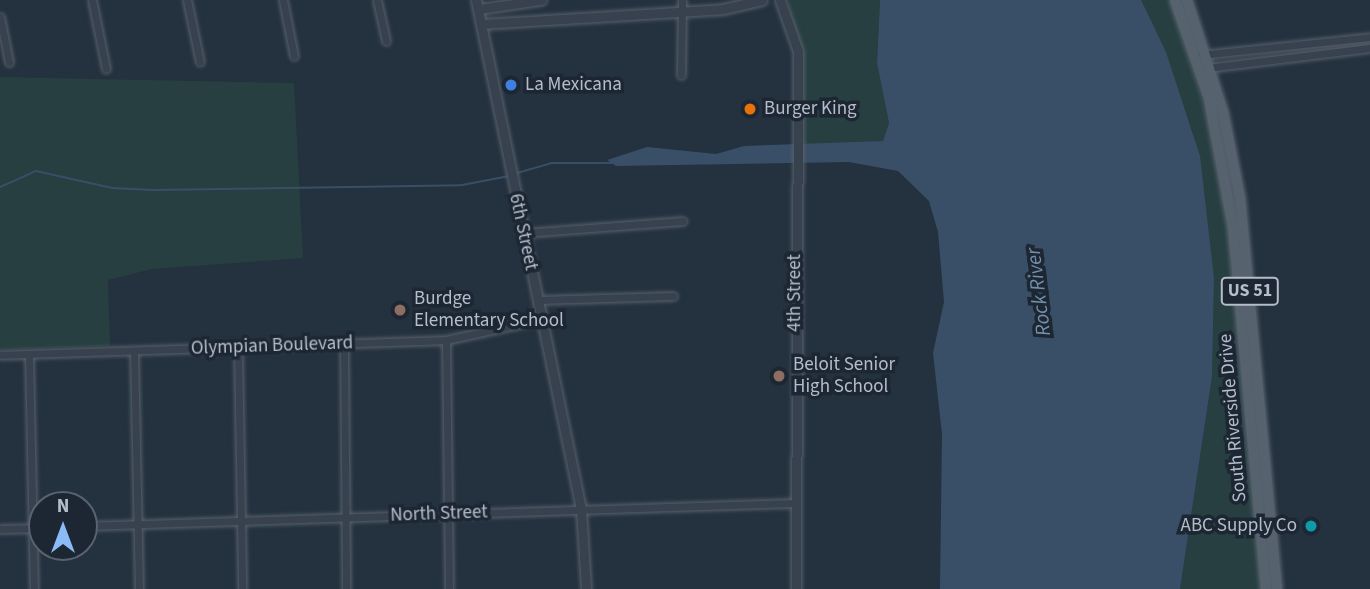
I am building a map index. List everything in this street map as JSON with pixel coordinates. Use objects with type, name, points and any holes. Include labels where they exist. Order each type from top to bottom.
[{"type":"main road","name":"South Riverside Drive","points":[[1175,0],[1201,55]]},
{"type":"main road","name":"South Riverside Drive","points":[[1187,0],[1243,213],[1278,589]]},
{"type":"main road","name":"South Riverside Drive","points":[[1205,69],[1233,227],[1266,589]]},
{"type":"street","points":[[92,0],[106,69]]},
{"type":"street","points":[[187,0],[200,62]]},
{"type":"street","points":[[283,0],[294,56]]},
{"type":"street","points":[[377,0],[386,41]]},
{"type":"street","points":[[477,5],[541,0]]},
{"type":"street","points":[[481,24],[762,0]]},
{"type":"street","name":"4th Street","points":[[780,0],[798,51],[795,146],[796,589]]},
{"type":"street","name":"6th Street","points":[[477,5],[581,509],[586,589]]},
{"type":"street","points":[[681,75],[682,5]]},
{"type":"street","points":[[0,18],[9,62]]},
{"type":"street","points":[[1201,55],[1370,37]]},
{"type":"street","points":[[1205,69],[1370,48]]},
{"type":"street","points":[[524,233],[683,222]]},
{"type":"street","points":[[538,300],[673,296]]},
{"type":"street","name":"Olympian Boulevard","points":[[0,355],[446,341],[542,319]]},
{"type":"street","points":[[446,341],[449,589]]},
{"type":"street","points":[[344,344],[346,589]]},
{"type":"street","points":[[238,348],[242,589]]},
{"type":"street","points":[[134,351],[139,589]]},
{"type":"street","points":[[29,354],[32,491]]},
{"type":"street","name":"North Street","points":[[98,525],[794,503]]},
{"type":"street","points":[[0,529],[28,528]]},
{"type":"street","points":[[34,561],[34,589]]},
{"type":"green space","points":[[788,0],[880,0],[877,62],[889,123],[883,141],[801,146],[801,59]]},
{"type":"green space","points":[[1140,0],[1171,0],[1211,129],[1228,223],[1261,589],[1180,589],[1212,377],[1214,278],[1192,130]]},
{"type":"green space","points":[[0,77],[294,83],[303,258],[152,269],[108,280],[110,346],[0,350]]},
{"type":"water","name":"Rock River","points":[[880,0],[1141,0],[1166,52],[1200,156],[1214,278],[1212,377],[1180,589],[940,589],[942,434],[933,353],[944,302],[938,232],[929,201],[898,171],[849,162],[616,166],[607,160],[647,147],[716,154],[744,146],[883,141],[889,123],[877,63]]},
{"type":"waterway","points":[[517,173],[551,163],[612,163]]},
{"type":"waterway","points":[[0,187],[36,171],[112,188],[153,190],[462,185],[509,176]]},
{"type":"place","name":"La Mexicana","points":[[511,85]]},
{"type":"place","name":"Burger King","points":[[750,109]]},
{"type":"place","name":"Burdge Elementary School","points":[[400,310]]},
{"type":"place","name":"Beloit Senior High School","points":[[779,376]]},
{"type":"place","name":"ABC Supply Co","points":[[1311,526]]}]
